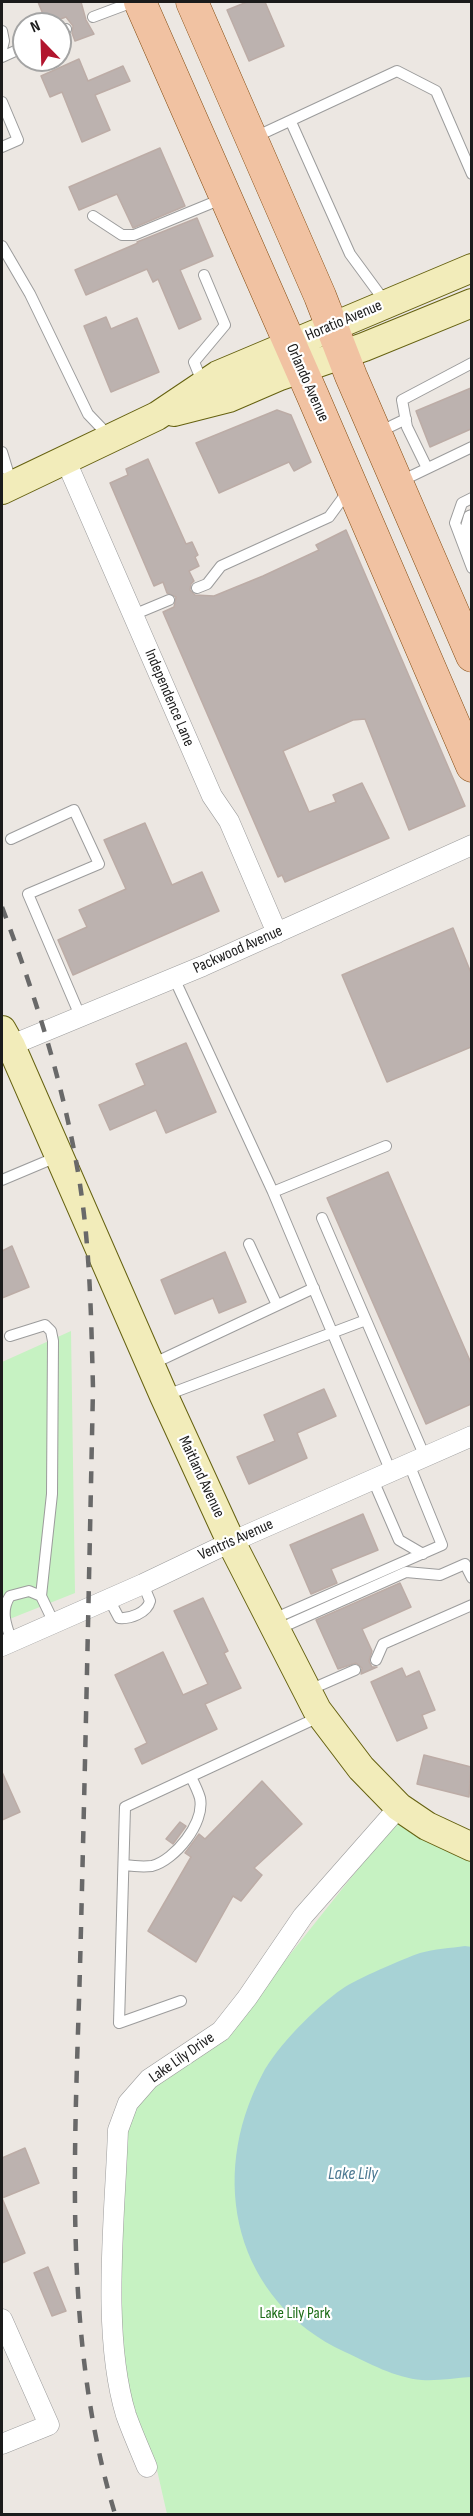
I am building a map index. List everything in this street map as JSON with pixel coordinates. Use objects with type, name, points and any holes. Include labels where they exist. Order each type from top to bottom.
[{"type":"main road","name":"Orlando Avenue","points":[[140,2],[352,486],[471,766]]},
{"type":"main road","points":[[192,2],[397,483],[468,637]]},
{"type":"main road","name":"Horatio Avenue","points":[[337,340],[386,303],[471,268]]},
{"type":"main road","name":"Horatio Avenue","points":[[7,488],[157,416],[218,375],[295,357],[337,340],[471,304]]},
{"type":"main road","name":"Horatio Avenue","points":[[157,416],[229,398],[295,357]]},
{"type":"main road","name":"Maitland Avenue","points":[[2,1016],[5,1042],[59,1156],[164,1396],[231,1542],[321,1716],[361,1768],[399,1808],[427,1826],[471,1847]]},
{"type":"street","name":"Independence Lane","points":[[66,461],[212,796],[229,821],[277,933]]},
{"type":"street","name":"Packwood Avenue","points":[[5,1042],[81,1018],[471,845]]},
{"type":"street","name":"Ventris Avenue","points":[[7,1644],[231,1542],[471,1438]]},
{"type":"street","name":"Lake Lily Drive","points":[[147,2467],[126,2414],[115,2355],[111,2309],[117,2130],[128,2103],[149,2079],[221,2031],[247,1998],[303,1916],[399,1808]]},
{"type":"street","points":[[2,2319],[49,2425],[2,2444]]},
{"type":"lane","points":[[93,17],[133,2]]},
{"type":"lane","points":[[2,31],[4,41],[2,50]]},
{"type":"lane","points":[[250,139],[397,71],[436,91],[471,174]]},
{"type":"lane","points":[[2,102],[18,140],[2,147]]},
{"type":"lane","points":[[291,122],[350,254],[386,303]]},
{"type":"lane","points":[[93,216],[122,235],[134,235],[225,198]]},
{"type":"lane","points":[[2,246],[30,294],[88,414],[111,438]]},
{"type":"lane","points":[[203,384],[194,362],[225,325],[204,274]]},
{"type":"lane","points":[[427,468],[407,427],[402,400],[471,363]]},
{"type":"lane","points":[[376,433],[406,419]]},
{"type":"lane","points":[[397,483],[471,447]]},
{"type":"lane","points":[[2,452],[7,488]]},
{"type":"lane","points":[[197,588],[207,584],[220,566],[329,518],[352,486]]},
{"type":"lane","points":[[471,498],[462,503],[455,523],[471,568]]},
{"type":"lane","points":[[471,515],[465,530],[471,546]]},
{"type":"lane","points":[[133,615],[169,600]]},
{"type":"lane","points":[[11,839],[74,810],[99,864],[28,894],[81,1018]]},
{"type":"lane","points":[[174,978],[273,1192],[333,1334],[409,1464]]},
{"type":"lane","points":[[273,1192],[386,1146]]},
{"type":"lane","points":[[2,1180],[59,1156]]},
{"type":"lane","points":[[273,1625],[442,1545],[409,1464],[366,1320],[322,1218]]},
{"type":"lane","points":[[249,1245],[277,1305]]},
{"type":"lane","points":[[150,1365],[314,1288]]},
{"type":"lane","points":[[164,1396],[366,1320]]},
{"type":"lane","points":[[10,1336],[45,1325],[51,1331],[53,1341],[52,1494],[41,1596],[54,1623]]},
{"type":"lane","points":[[373,1480],[399,1540],[423,1554]]},
{"type":"lane","points":[[273,1625],[406,1572],[440,1575],[465,1564],[471,1578]]},
{"type":"lane","points":[[7,1644],[2,1609],[5,1602],[10,1596],[20,1592],[29,1591],[41,1596]]},
{"type":"lane","points":[[376,1660],[383,1644],[471,1605]]},
{"type":"lane","points":[[307,1691],[355,1670]]},
{"type":"lane","points":[[181,2001],[119,2023],[125,1807],[321,1716]]},
{"type":"lane","points":[[124,1865],[151,1866],[170,1858],[182,1846],[197,1820],[201,1800],[191,1777]]},
{"type":"green space","points":[[71,1331],[75,1593],[2,1622],[2,1362]]},
{"type":"green space","name":"Lake Lily Park","points":[[401,1815],[471,1857],[471,2514],[167,2514],[157,2470],[133,2410],[122,2362],[117,2305],[123,2133],[134,2108],[155,2084],[225,2036]]},
{"type":"water","name":"Lake Lily","points":[[472,1947],[471,2377],[440,2380],[412,2379],[392,2373],[345,2352],[308,2330],[278,2302],[256,2269],[242,2233],[235,2195],[236,2155],[245,2115],[268,2064],[287,2040],[320,2006],[349,1985],[403,1960],[420,1953]]},
{"type":"building","points":[[38,2],[81,2],[86,20],[94,34],[75,41],[72,33],[72,12],[42,12]]},
{"type":"building","points":[[247,2],[265,2],[284,46],[249,61],[227,10]]},
{"type":"building","points":[[79,59],[88,81],[123,66],[130,81],[95,95],[110,130],[82,142],[62,92],[50,97],[41,76],[50,72],[72,72],[72,62]]},
{"type":"building","points":[[160,148],[185,206],[133,228],[117,194],[79,210],[69,187]]},
{"type":"building","points":[[197,218],[213,256],[180,270],[201,319],[179,329],[158,279],[153,282],[147,269],[86,295],[75,270]]},
{"type":"building","points":[[106,317],[111,329],[137,318],[159,372],[111,392],[84,326]]},
{"type":"building","points":[[471,388],[471,429],[430,447],[416,411]]},
{"type":"building","points":[[277,410],[291,415],[311,462],[294,471],[289,462],[219,493],[196,443]]},
{"type":"building","points":[[148,459],[186,544],[192,542],[198,555],[195,557],[199,566],[189,571],[194,581],[190,590],[195,595],[214,596],[263,576],[319,550],[316,545],[346,530],[465,806],[409,830],[365,719],[353,720],[283,751],[309,812],[336,802],[333,795],[362,783],[389,838],[285,882],[282,875],[278,877],[163,612],[174,607],[176,597],[167,593],[163,582],[154,586],[110,483],[128,475],[126,469]]},
{"type":"building","points":[[145,823],[172,885],[202,872],[219,911],[73,975],[58,940],[87,927],[79,910],[126,889],[104,840]]},
{"type":"building","points":[[453,928],[471,973],[471,1047],[387,1082],[342,975]]},
{"type":"building","points":[[186,1043],[216,1112],[166,1133],[156,1110],[110,1130],[99,1105],[145,1085],[136,1064]]},
{"type":"building","points":[[388,1172],[471,1363],[471,1404],[426,1424],[327,1198]]},
{"type":"building","points":[[12,1246],[29,1287],[2,1298],[2,1251]]},
{"type":"building","points":[[225,1252],[246,1302],[219,1313],[213,1298],[175,1314],[161,1280]]},
{"type":"building","points":[[324,1389],[336,1416],[297,1433],[307,1458],[249,1484],[237,1457],[275,1441],[264,1415]]},
{"type":"building","points":[[363,1514],[378,1550],[331,1569],[337,1583],[311,1594],[290,1545]]},
{"type":"building","points":[[400,1583],[411,1607],[362,1629],[372,1651],[369,1661],[372,1667],[377,1667],[361,1674],[362,1668],[356,1663],[338,1669],[316,1620]]},
{"type":"building","points":[[203,1598],[228,1651],[224,1653],[241,1688],[205,1704],[217,1729],[142,1764],[135,1749],[147,1743],[115,1675],[163,1652],[183,1695],[208,1684],[174,1611]]},
{"type":"building","points":[[402,1668],[406,1677],[419,1671],[435,1710],[422,1715],[427,1728],[397,1741],[371,1682]]},
{"type":"building","points":[[424,1755],[471,1767],[469,1797],[417,1784]]},
{"type":"building","points":[[2,1772],[20,1812],[2,1820]]},
{"type":"building","points":[[262,1781],[302,1824],[254,1868],[262,1875],[241,1901],[233,1896],[196,1962],[148,1931],[191,1857],[185,1853],[199,1834],[205,1839]]},
{"type":"building","points":[[180,1822],[186,1826],[173,1844],[166,1839]]},
{"type":"building","points":[[25,2148],[39,2183],[2,2198],[2,2158]]},
{"type":"building","points":[[2,2198],[25,2253],[2,2263]]},
{"type":"building","points":[[48,2267],[66,2311],[52,2316],[34,2273]]},
{"type":"railway","points":[[2,907],[54,1064],[76,1161],[87,1245],[93,1388],[76,2104],[76,2243],[79,2312],[86,2380],[98,2448],[115,2514]]}]
